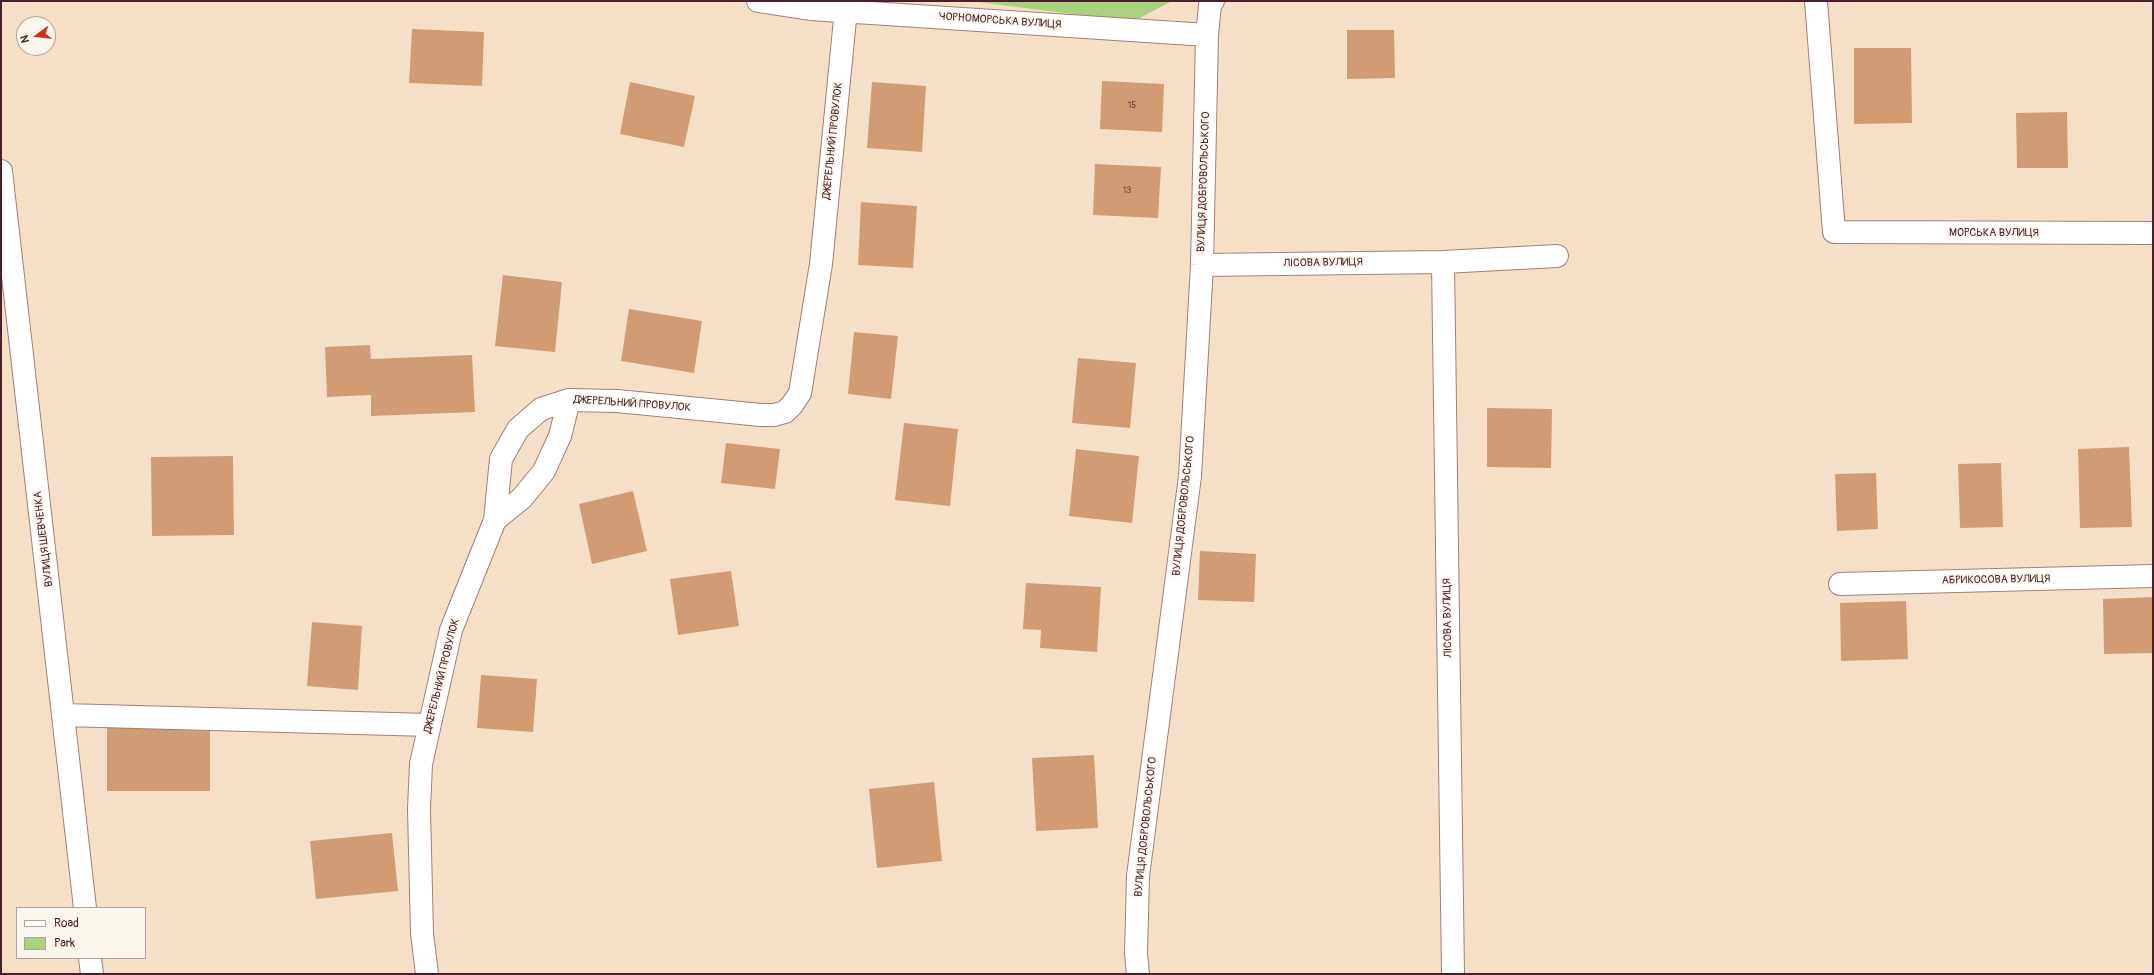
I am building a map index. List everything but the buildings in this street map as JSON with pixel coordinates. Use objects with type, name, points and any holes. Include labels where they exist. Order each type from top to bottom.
[{"type":"street","name":"ЧОРНОМОРСЬКА ВУЛИЦЯ","points":[[758,1],[810,8],[846,9],[1207,35]]},
{"type":"street","points":[[1207,35],[1210,5],[1213,1]]},
{"type":"street","name":"МОРСЬКА ВУЛИЦЯ","points":[[1816,1],[1834,232],[2153,234]]},
{"type":"street","name":"ДЖЕРЕЛЬНИЙ ПРОВУЛОК","points":[[427,974],[422,934],[418,809],[421,764],[451,630],[495,520],[501,459],[518,429],[541,410],[568,400],[617,401],[761,415],[774,415],[785,412],[792,405],[800,393],[821,264],[846,9]]},
{"type":"street","name":"ВУЛИЦЯ ДОБРОВОЛЬСЬКОГО","points":[[1138,974],[1136,954],[1138,876],[1190,476],[1202,265],[1207,35]]},
{"type":"street","name":"ВУЛИЦЯ ШЕВЧЕНКА","points":[[1,171],[85,907]]},
{"type":"street","name":"ЛІСОВА ВУЛИЦЯ","points":[[1202,265],[1443,262],[1557,256]]},
{"type":"street","name":"ЛІСОВА ВУЛИЦЯ","points":[[1443,262],[1453,974]]},
{"type":"street","points":[[495,520],[522,498],[544,471],[560,436],[568,400]]},
{"type":"street","name":"АБРИКОСОВА ВУЛИЦЯ","points":[[1840,584],[2153,576]]},
{"type":"street","points":[[64,715],[429,725]]},
{"type":"street","points":[[90,959],[92,974]]},
{"type":"green space","points":[[971,1],[1172,1],[1132,22]]}]
